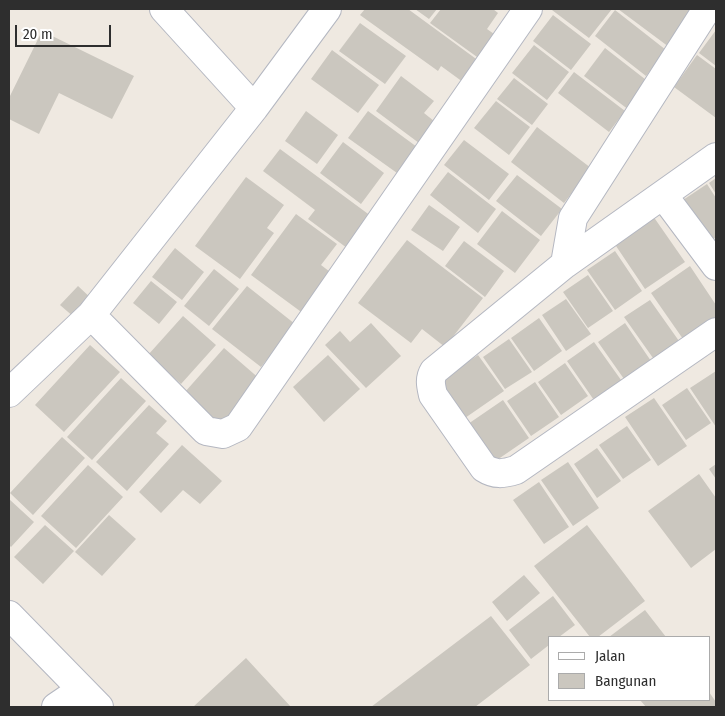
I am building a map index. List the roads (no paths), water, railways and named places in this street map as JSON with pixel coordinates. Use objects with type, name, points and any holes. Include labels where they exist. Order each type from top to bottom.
[{"type":"street","points":[[164,9],[254,108]]},
{"type":"street","points":[[9,394],[91,315],[254,108],[327,9]]},
{"type":"street","points":[[91,315],[206,431],[223,434],[238,427],[528,9]]},
{"type":"street","points":[[566,264],[573,218],[707,9]]},
{"type":"street","points":[[716,157],[566,264],[434,371],[430,377],[433,395],[484,468],[494,474],[506,473],[516,470],[716,332]]},
{"type":"street","points":[[663,195],[716,266]]},
{"type":"street","points":[[9,615],[90,698],[56,707]]}]
